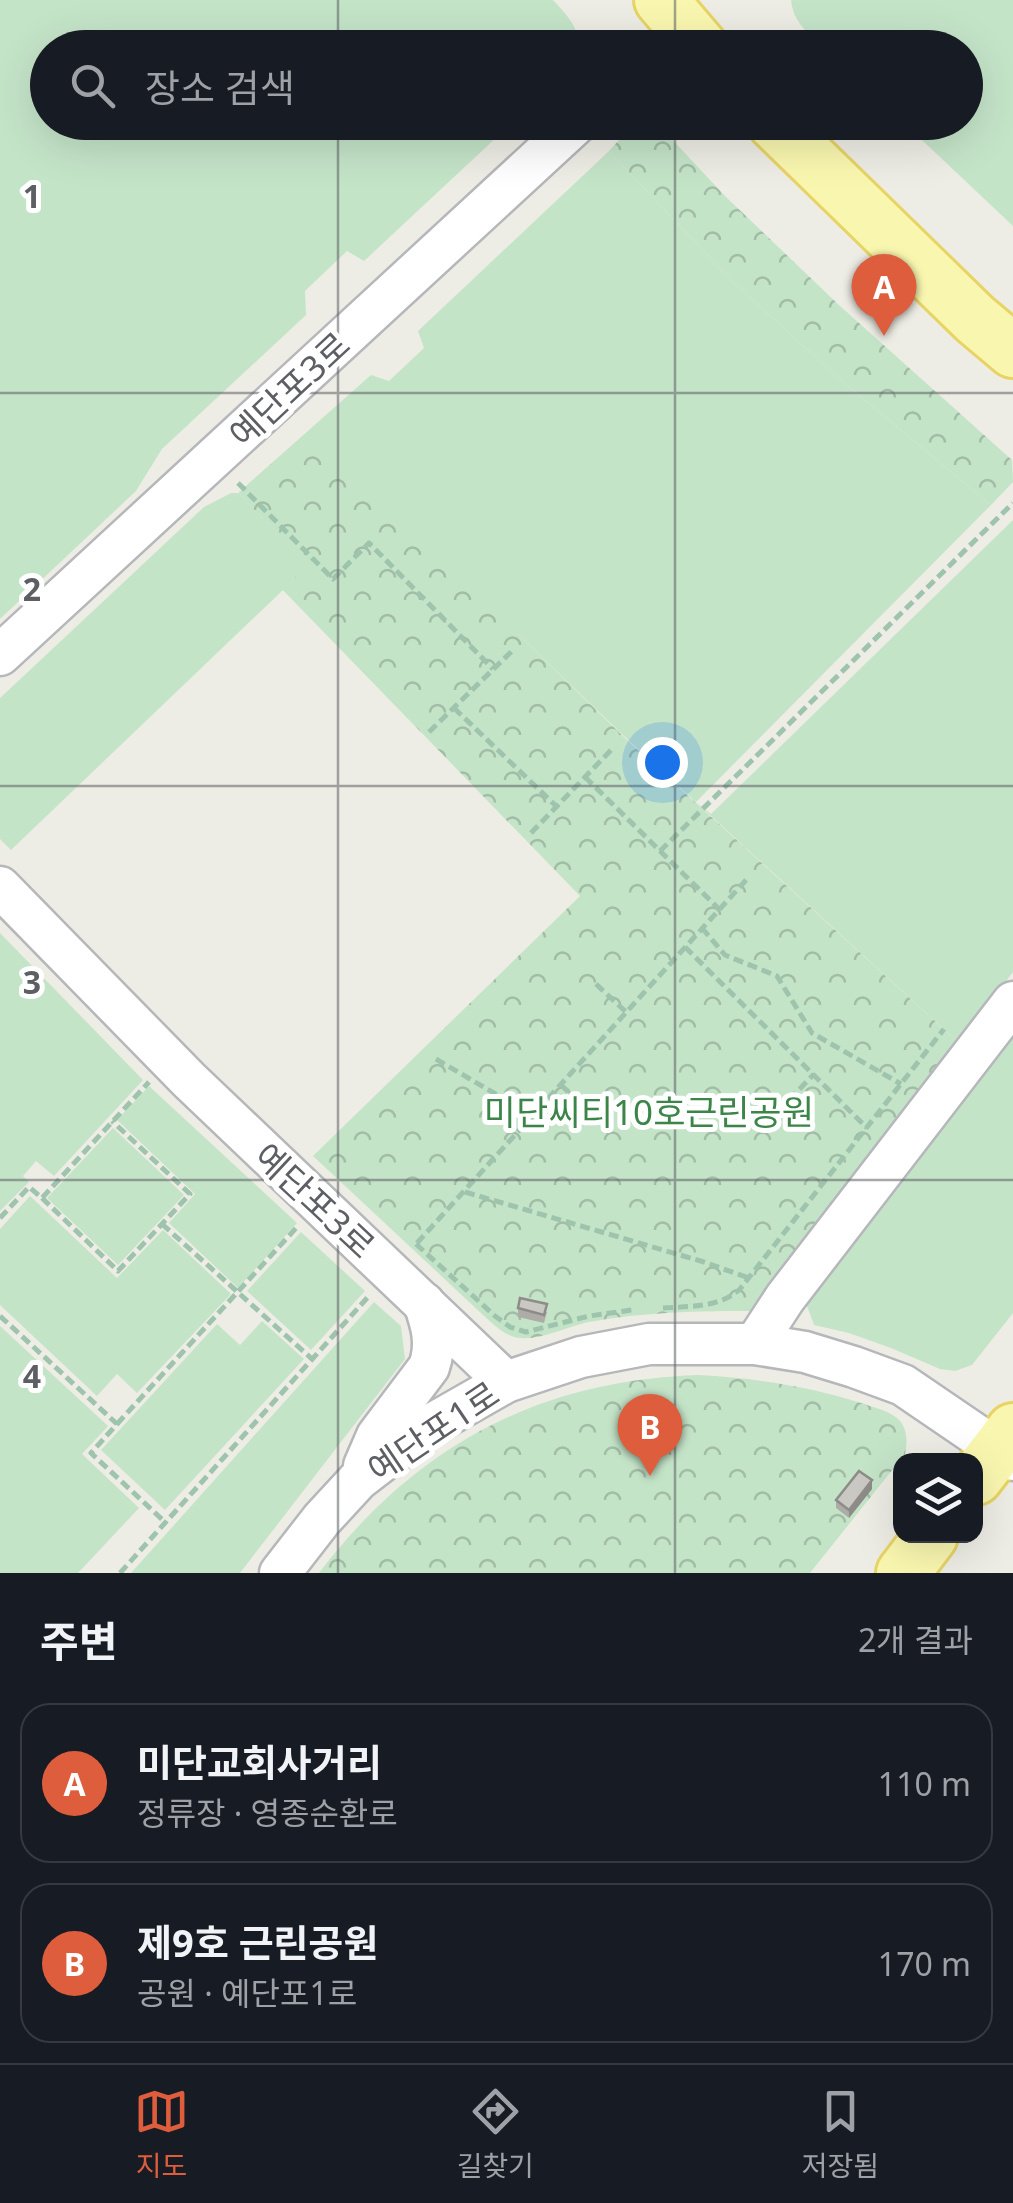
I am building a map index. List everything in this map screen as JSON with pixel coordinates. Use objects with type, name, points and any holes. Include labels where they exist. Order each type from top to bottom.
[{"type":"main road","points":[[792,140],[1013,352]]},
{"type":"main road","points":[[902,1573],[926,1543]]},
{"type":"street","name":"예단포3로","points":[[0,654],[558,140]]},
{"type":"street","name":"예단포3로","points":[[0,887],[189,1080],[506,1382]]},
{"type":"street","points":[[755,1344],[785,1298],[1013,1002]]},
{"type":"street","points":[[358,1480],[376,1436],[421,1380],[434,1354],[434,1334],[424,1303]]},
{"type":"street","name":"예단포1로","points":[[280,1573],[358,1480],[426,1426],[506,1382],[581,1356],[649,1344],[755,1344],[805,1352],[903,1385],[1000,1454]]},
{"type":"path","points":[[238,483],[333,579],[369,543],[494,669]]},
{"type":"path","points":[[660,851],[1013,503]]},
{"type":"path","points":[[430,732],[514,650]]},
{"type":"path","points":[[454,708],[556,806]]},
{"type":"path","points":[[531,833],[614,747]]},
{"type":"path","points":[[585,777],[720,909]]},
{"type":"path","points":[[407,1254],[747,878]]},
{"type":"path","points":[[702,928],[725,955],[777,976],[812,1033],[901,1084]]},
{"type":"path","points":[[685,947],[867,1128]]},
{"type":"path","points":[[596,984],[626,1012]]},
{"type":"path","points":[[650,1308],[717,1304],[730,1299],[944,1029]]},
{"type":"path","points":[[436,1059],[533,1116]]},
{"type":"path","points":[[789,1100],[814,1074]]},
{"type":"path","points":[[42,1198],[151,1080]]},
{"type":"path","points":[[560,1085],[578,1100]]},
{"type":"path","points":[[0,1218],[30,1187],[118,1271],[190,1194],[112,1121]]},
{"type":"path","points":[[466,1192],[749,1278]]},
{"type":"path","points":[[166,1523],[90,1453],[302,1223]]},
{"type":"path","points":[[162,1224],[312,1359]]},
{"type":"path","points":[[416,1244],[510,1328],[526,1332],[633,1310]]},
{"type":"path","points":[[120,1573],[374,1291]]},
{"type":"path","points":[[0,1316],[117,1424]]},
{"type":"green space","points":[[0,0],[553,0],[576,30],[30,30],[30,140],[494,140],[364,261],[347,251],[305,291],[306,315],[162,449],[136,491],[0,619]]},
{"type":"green space","points":[[791,0],[1013,0],[1013,226],[922,140],[983,140],[983,30],[805,30]]},
{"type":"green space","points":[[620,140],[673,140],[840,306],[1012,460],[1013,482],[991,505],[843,382],[732,281],[609,151]]},
{"type":"green space","points":[[609,151],[732,281],[843,382],[991,505],[696,802],[711,814],[1013,520],[1013,972],[959,1043],[626,738],[518,634],[248,484],[371,375],[389,381],[424,348],[418,331]]},
{"type":"green space","name":"미단씨티10호근린공원","points":[[309,431],[626,739],[959,1043],[752,1311],[629,1316],[589,1322],[537,1337],[510,1335],[490,1322],[313,1156],[580,896],[283,590],[307,565],[238,493]]},
{"type":"green space","points":[[238,493],[334,592],[420,731],[283,590],[11,850],[0,839],[0,698],[204,507]]},
{"type":"green space","points":[[0,933],[143,1080],[54,1176],[36,1161],[23,1176],[29,1182],[0,1211]]},
{"type":"green space","points":[[1013,1030],[1013,1313],[972,1365],[955,1371],[940,1369],[849,1333],[814,1325],[806,1303]]},
{"type":"green space","points":[[149,1086],[297,1223],[238,1288],[169,1223],[195,1194],[117,1120]]},
{"type":"green space","points":[[113,1128],[184,1195],[118,1265],[47,1198]]},
{"type":"green space","points":[[30,1196],[117,1278],[163,1230],[231,1294],[137,1393],[117,1374],[97,1396],[0,1305],[0,1229]]},
{"type":"green space","points":[[301,1232],[365,1291],[311,1350],[247,1291]]},
{"type":"green space","points":[[374,1302],[401,1326],[405,1359],[240,1573],[131,1573]]},
{"type":"green space","points":[[262,1321],[304,1359],[165,1510],[101,1450],[217,1324],[240,1345]]},
{"type":"green space","points":[[0,1326],[108,1426],[82,1454],[139,1508],[78,1573],[0,1573]]},
{"type":"green space","points":[[699,1375],[760,1381],[861,1403],[897,1418],[903,1425],[905,1453],[893,1453],[893,1469],[810,1573],[319,1573],[397,1489],[485,1428],[534,1406],[586,1390]]},
{"type":"building","points":[[520,1298],[547,1304],[544,1315],[518,1308]]},
{"type":"building","points":[[859,1471],[872,1480],[849,1510],[836,1500]]},
{"type":"place","name":"미단교회사거리","points":[[884,336]]},
{"type":"place","name":"제9호 근린공원","points":[[650,1476]]}]
